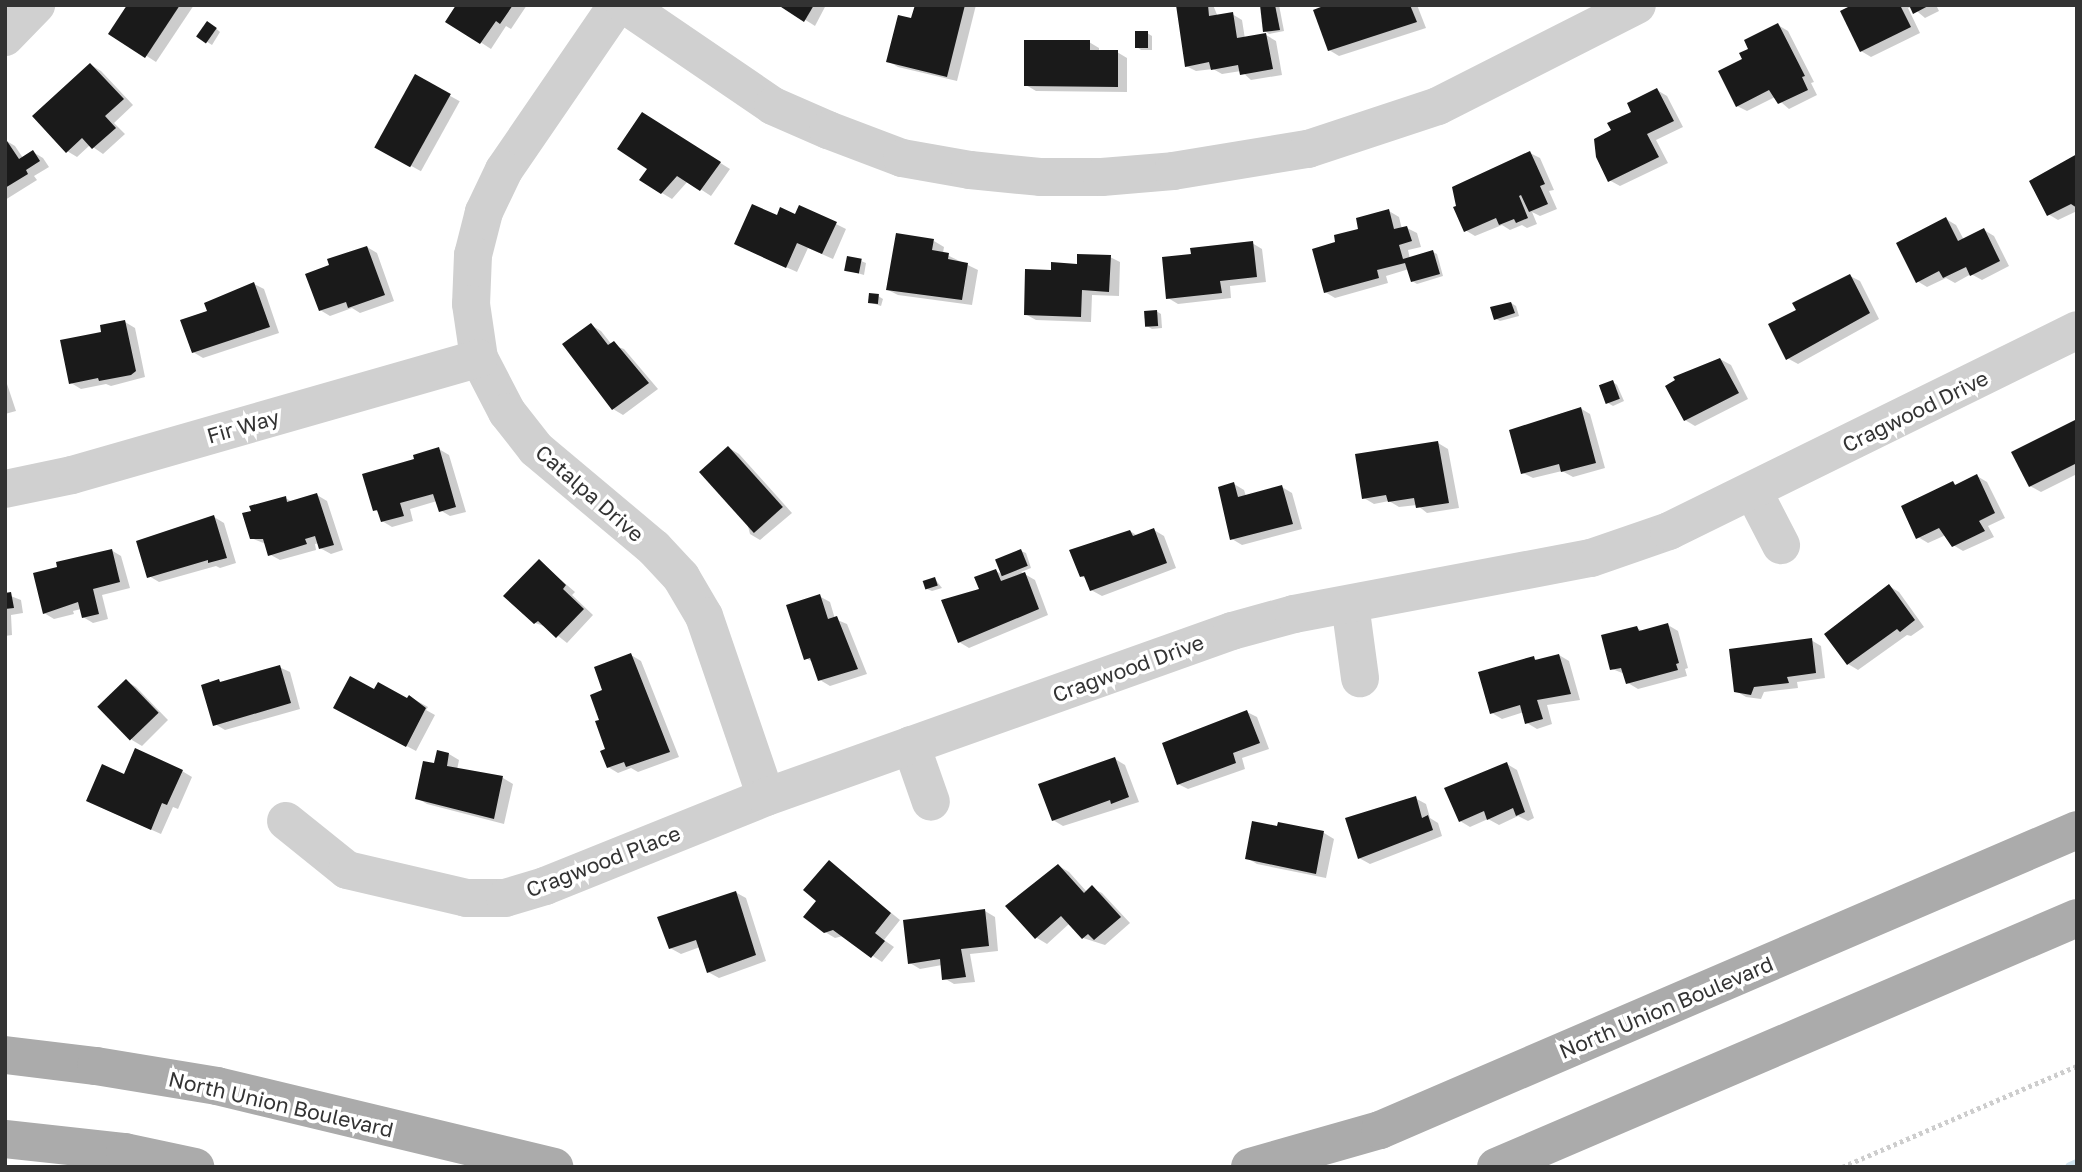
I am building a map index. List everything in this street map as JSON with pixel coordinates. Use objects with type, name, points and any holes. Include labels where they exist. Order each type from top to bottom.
[{"type":"main road","name":"North Union Boulevard","points":[[1250,1167],[1380,1130],[2077,830]]},
{"type":"main road","points":[[1496,1167],[2077,918]]},
{"type":"main road","name":"North Union Boulevard","points":[[5,1055],[96,1066],[217,1086],[554,1167]]},
{"type":"main road","points":[[5,1139],[125,1152],[195,1167]]},
{"type":"street","points":[[5,37],[36,5]]},
{"type":"street","name":"Catalpa Drive","points":[[617,5],[504,170],[484,212],[473,255],[471,304],[479,358],[507,412],[536,449],[654,548],[681,576],[704,616],[766,797]]},
{"type":"street","points":[[625,5],[773,106],[840,135],[902,158],[970,170],[1065,177],[1173,171],[1308,149],[1438,106],[1637,5]]},
{"type":"street","name":"Cragwood Drive","points":[[766,797],[1232,631],[1294,614],[1591,558],[1669,531],[2077,330]]},
{"type":"street","name":"Fir Way","points":[[5,489],[72,475],[479,358]]},
{"type":"street","points":[[1754,491],[1781,544]]},
{"type":"street","points":[[1350,604],[1360,678]]},
{"type":"street","points":[[911,746],[931,802]]},
{"type":"street","name":"Cragwood Place","points":[[286,821],[347,870],[466,898],[505,898],[545,886],[766,797]]},
{"type":"path","points":[[1842,1167],[2077,1066]]},
{"type":"building","points":[[127,5],[180,5],[145,58],[108,34]]},
{"type":"building","points":[[456,5],[513,5],[500,24],[496,21],[480,44],[445,22]]},
{"type":"building","points":[[778,5],[814,5],[804,22]]},
{"type":"building","points":[[915,5],[965,5],[947,77],[886,62],[898,15],[911,18]]},
{"type":"building","points":[[1176,5],[1208,5],[1209,16],[1233,12],[1237,38],[1266,33],[1273,69],[1240,75],[1238,65],[1211,70],[1209,62],[1185,67]]},
{"type":"building","points":[[1260,5],[1275,5],[1280,30],[1263,32]]},
{"type":"building","points":[[1326,5],[1410,5],[1417,22],[1328,51],[1313,10]]},
{"type":"building","points":[[1852,5],[1900,5],[1911,27],[1860,52],[1840,11]]},
{"type":"building","points":[[1909,5],[1930,5],[1913,14]]},
{"type":"building","points":[[207,21],[217,28],[206,43],[196,37]]},
{"type":"building","points":[[1778,23],[1805,76],[1802,77],[1808,90],[1778,104],[1769,90],[1736,107],[1718,71],[1742,59],[1739,53],[1748,49],[1744,40]]},
{"type":"building","points":[[1135,31],[1148,31],[1148,48],[1135,48]]},
{"type":"building","points":[[1024,40],[1090,40],[1090,50],[1118,50],[1118,87],[1024,86]]},
{"type":"building","points":[[90,63],[124,99],[105,116],[116,128],[92,149],[82,138],[66,153],[32,116]]},
{"type":"building","points":[[415,74],[451,94],[410,167],[374,147]]},
{"type":"building","points":[[1657,88],[1674,121],[1647,134],[1659,157],[1608,182],[1596,157],[1594,139],[1611,130],[1607,123],[1631,112],[1627,103]]},
{"type":"building","points":[[642,112],[721,162],[700,191],[677,176],[661,194],[639,180],[647,169],[617,149]]},
{"type":"building","points":[[5,138],[19,159],[33,150],[40,161],[26,170],[28,174],[5,188]]},
{"type":"building","points":[[1530,151],[1545,184],[1540,186],[1548,204],[1529,212],[1521,195],[1519,196],[1528,218],[1516,223],[1514,219],[1499,225],[1496,218],[1464,232],[1453,207],[1456,206],[1452,187]]},
{"type":"building","points":[[2077,154],[2077,208],[2071,204],[2047,216],[2029,181]]},
{"type":"building","points":[[752,204],[777,215],[780,207],[795,214],[799,205],[837,222],[822,254],[797,243],[786,268],[734,244]]},
{"type":"building","points":[[1389,209],[1394,229],[1407,226],[1412,241],[1399,245],[1403,259],[1433,250],[1440,274],[1411,282],[1405,263],[1377,270],[1379,278],[1324,293],[1312,249],[1335,242],[1334,235],[1358,229],[1356,218]]},
{"type":"building","points":[[1946,217],[1958,241],[1984,228],[2000,261],[1970,276],[1966,267],[1943,278],[1939,271],[1916,283],[1896,243]]},
{"type":"building","points":[[896,233],[934,239],[932,250],[949,253],[948,259],[968,263],[962,300],[886,290]]},
{"type":"building","points":[[1253,241],[1257,277],[1220,281],[1222,293],[1166,299],[1162,257],[1191,254],[1190,248]]},
{"type":"building","points":[[367,246],[385,295],[348,308],[346,302],[319,311],[305,274],[329,265],[327,259]]},
{"type":"building","points":[[1077,254],[1111,255],[1109,292],[1082,290],[1081,317],[1024,315],[1025,269],[1051,270],[1051,262],[1077,264]]},
{"type":"building","points":[[847,256],[862,259],[859,274],[844,271]]},
{"type":"building","points":[[1850,274],[1870,313],[1786,360],[1768,324],[1796,310],[1792,303]]},
{"type":"building","points":[[254,282],[270,327],[192,353],[180,320],[207,311],[204,303]]},
{"type":"building","points":[[869,293],[879,294],[878,304],[868,303]]},
{"type":"building","points":[[1511,302],[1515,313],[1494,320],[1490,307]]},
{"type":"building","points":[[1157,310],[1158,326],[1145,327],[1144,311]]},
{"type":"building","points":[[125,320],[136,371],[131,375],[69,384],[60,340],[101,332],[100,325]]},
{"type":"building","points":[[591,323],[608,345],[614,341],[649,383],[612,410],[562,344]]},
{"type":"building","points":[[1720,358],[1739,393],[1684,421],[1665,386],[1675,380],[1673,377]]},
{"type":"building","points":[[1613,380],[1620,399],[1606,404],[1599,385]]},
{"type":"building","points":[[1581,407],[1596,463],[1561,472],[1559,464],[1521,474],[1509,430]]},
{"type":"building","points":[[2077,419],[2077,463],[2029,487],[2011,452]]},
{"type":"building","points":[[1438,441],[1449,503],[1416,508],[1414,498],[1388,502],[1386,495],[1362,499],[1355,454]]},
{"type":"building","points":[[728,446],[783,507],[754,533],[699,472]]},
{"type":"building","points":[[439,447],[456,507],[439,512],[433,494],[400,503],[404,516],[381,522],[377,510],[373,511],[362,474],[414,459],[413,455]]},
{"type":"building","points":[[1977,474],[1995,513],[1979,521],[1985,531],[1952,547],[1939,528],[1916,539],[1901,506],[1953,481],[1955,485]]},
{"type":"building","points":[[1234,482],[1238,497],[1282,485],[1293,524],[1230,540],[1218,487]]},
{"type":"building","points":[[317,493],[334,545],[319,549],[315,536],[305,539],[307,544],[268,556],[263,539],[250,539],[242,513],[251,511],[249,506],[286,496],[287,502]]},
{"type":"building","points":[[214,515],[227,558],[208,563],[208,560],[147,578],[136,541]]},
{"type":"building","points":[[1154,528],[1167,563],[1090,591],[1084,576],[1080,577],[1069,550],[1130,530],[1133,536]]},
{"type":"building","points":[[112,549],[120,582],[93,589],[99,614],[82,618],[78,602],[43,614],[33,573],[57,567],[56,562]]},
{"type":"building","points":[[1021,549],[1028,566],[1002,576],[995,559]]},
{"type":"building","points":[[539,559],[566,585],[563,589],[584,609],[556,638],[538,621],[534,624],[503,596]]},
{"type":"building","points":[[996,569],[1001,581],[1025,572],[1039,609],[958,643],[941,600],[979,589],[974,577]]},
{"type":"building","points":[[935,577],[938,586],[925,590],[923,581]]},
{"type":"building","points":[[1889,584],[1915,620],[1900,632],[1897,629],[1847,665],[1824,634]]},
{"type":"building","points":[[11,592],[14,608],[5,609],[5,593]]},
{"type":"building","points":[[820,594],[828,619],[837,616],[858,669],[818,681],[810,658],[804,660],[786,605]]},
{"type":"building","points":[[1668,623],[1679,663],[1676,664],[1678,670],[1626,684],[1621,668],[1610,670],[1601,635],[1637,626],[1639,631]]},
{"type":"building","points":[[1812,638],[1816,673],[1787,677],[1789,683],[1754,687],[1751,695],[1734,692],[1729,649]]},
{"type":"building","points":[[631,653],[670,752],[626,767],[624,762],[607,768],[600,751],[605,749],[595,721],[599,720],[590,695],[602,690],[594,667]]},
{"type":"building","points":[[1559,654],[1571,694],[1537,700],[1543,719],[1525,724],[1520,705],[1490,714],[1478,672],[1534,656],[1535,660]]},
{"type":"building","points":[[280,665],[291,703],[213,726],[201,685]]},
{"type":"building","points":[[350,676],[374,689],[378,682],[407,698],[409,695],[426,708],[406,747],[333,708]]},
{"type":"building","points":[[126,679],[159,713],[130,741],[97,707]]},
{"type":"building","points":[[1247,710],[1260,743],[1233,753],[1236,763],[1177,785],[1162,743]]},
{"type":"building","points":[[135,748],[183,770],[167,805],[162,803],[151,830],[86,801],[102,764],[124,774]]},
{"type":"building","points":[[437,750],[449,753],[447,766],[503,776],[494,819],[415,799],[423,761],[434,763]]},
{"type":"building","points":[[1115,757],[1129,797],[1111,804],[1110,800],[1052,821],[1038,784]]},
{"type":"building","points":[[1507,762],[1525,812],[1516,816],[1513,808],[1487,820],[1484,811],[1459,822],[1444,788]]},
{"type":"building","points":[[1416,796],[1422,818],[1428,815],[1433,830],[1358,859],[1345,818]]},
{"type":"building","points":[[1252,821],[1277,826],[1278,822],[1324,831],[1316,874],[1245,859]]},
{"type":"building","points":[[829,860],[891,913],[875,933],[885,941],[871,958],[833,930],[824,933],[803,917],[816,901],[803,890]]},
{"type":"building","points":[[1058,864],[1084,893],[1092,885],[1121,917],[1094,940],[1088,934],[1082,939],[1061,916],[1035,939],[1005,906]]},
{"type":"building","points":[[736,891],[756,955],[707,973],[696,940],[669,949],[657,917]]},
{"type":"building","points":[[985,909],[989,946],[961,949],[966,977],[942,980],[940,959],[908,964],[903,920]]},
{"type":"waterway","points":[[2070,1167],[2077,1164]]}]
